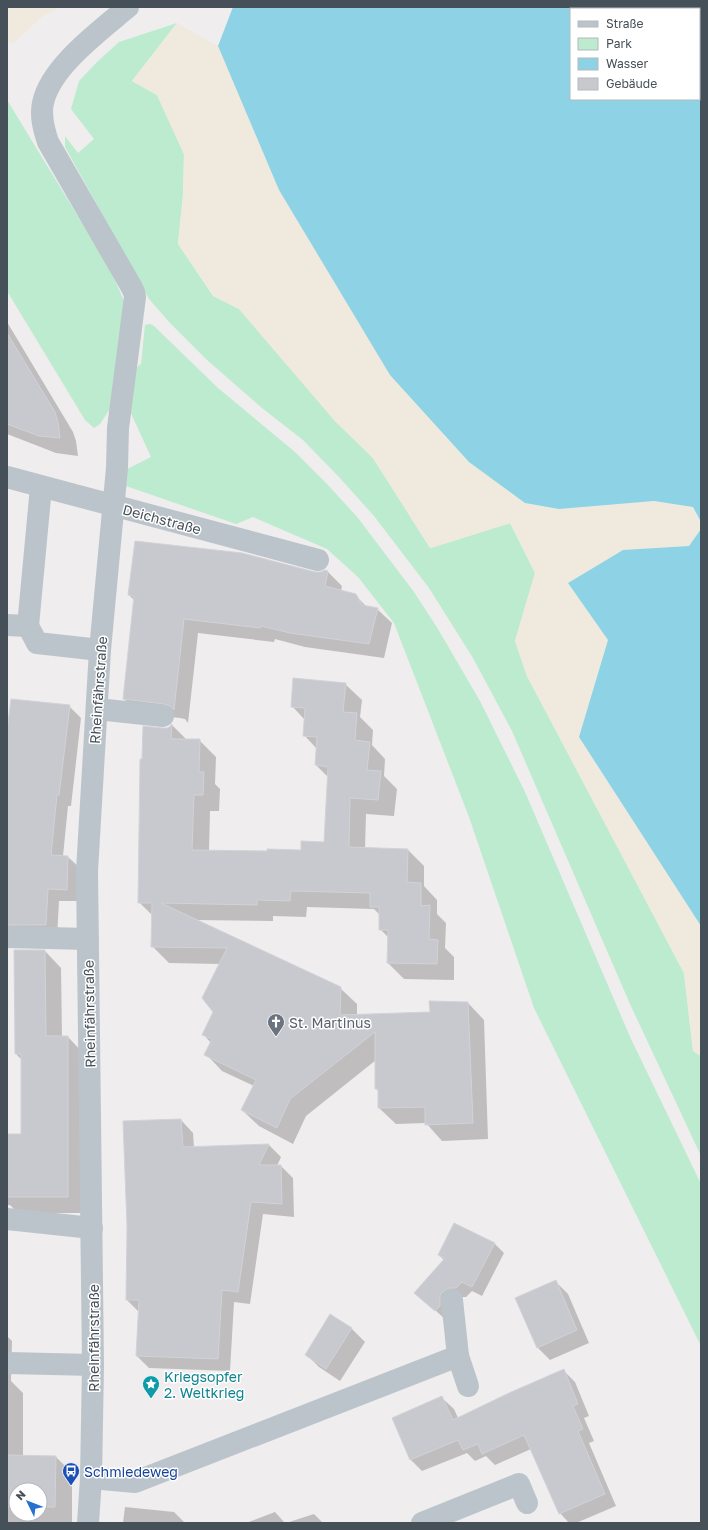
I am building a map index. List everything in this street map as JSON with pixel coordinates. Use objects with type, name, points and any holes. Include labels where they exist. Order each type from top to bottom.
[{"type":"street","name":"Rheinfährstraße","points":[[88,1523],[91,1478],[93,1365],[87,871],[100,650],[117,468],[118,428],[131,333],[134,292],[48,142],[42,113],[45,94],[50,84],[62,68],[84,45],[128,7]]},
{"type":"street","name":"Deichstraße","points":[[7,477],[318,560]]},
{"type":"street","points":[[41,486],[18,625],[37,644],[100,650]]},
{"type":"street","points":[[97,709],[163,716]]},
{"type":"street","points":[[7,937],[88,939]]},
{"type":"street","points":[[7,1218],[92,1228]]},
{"type":"street","points":[[452,1300],[458,1356],[468,1386]]},
{"type":"street","points":[[91,1478],[135,1482],[458,1356]]},
{"type":"street","points":[[7,1362],[93,1365]]},
{"type":"street","points":[[422,1523],[519,1484],[528,1503]]},
{"type":"green space","points":[[177,23],[132,81],[157,95],[184,154],[183,195],[178,244],[213,296],[239,309],[335,421],[373,458],[430,548],[510,523],[535,573],[515,641],[527,676],[684,973],[693,1051],[701,1056],[701,1156],[630,1004],[512,731],[473,658],[429,588],[374,516],[339,477],[303,440],[262,408],[207,360],[170,323],[149,299],[65,147],[65,136],[78,153],[94,139],[71,109],[79,81],[119,42]]},
{"type":"green space","points":[[7,100],[110,269],[124,301],[111,407],[100,424],[94,428],[85,420],[7,291]]},
{"type":"green space","points":[[150,324],[154,326],[218,388],[295,452],[358,518],[414,592],[438,629],[480,701],[525,792],[631,1039],[701,1184],[701,1346],[534,1008],[469,817],[394,623],[358,577],[327,549],[253,517],[236,524],[126,486],[127,469],[151,457],[129,409],[133,370],[141,364],[145,325]]},
{"type":"sand","points":[[7,7],[61,7],[43,16],[12,44],[7,42]]},
{"type":"sand","points":[[177,23],[218,46],[279,190],[560,509],[654,501],[693,507],[697,514],[700,524],[699,531],[689,546],[623,550],[568,583],[608,640],[579,737],[701,926],[701,1056],[693,1051],[684,973],[527,676],[515,641],[535,573],[511,523],[431,548],[373,458],[335,421],[239,309],[214,296],[178,244],[183,195],[184,154],[157,95],[132,81]]},
{"type":"water","points":[[233,7],[701,7],[701,522],[693,507],[654,501],[559,509],[525,503],[469,462],[390,375],[279,190],[218,46]]},
{"type":"water","points":[[701,529],[701,926],[579,737],[608,640],[568,583],[623,550],[689,546]]},
{"type":"building","points":[[7,333],[55,412],[60,438],[39,436],[7,424]]},
{"type":"building","points":[[135,541],[242,553],[315,572],[325,570],[328,571],[325,586],[356,594],[362,605],[378,608],[369,644],[290,633],[261,626],[260,628],[184,619],[174,710],[170,706],[164,704],[123,699],[134,596],[128,595]]},
{"type":"building","points":[[293,678],[346,683],[343,712],[357,713],[355,740],[370,742],[367,770],[381,771],[378,800],[350,798],[349,847],[408,849],[407,882],[421,883],[421,906],[430,905],[429,939],[438,940],[437,964],[387,963],[388,930],[379,930],[379,907],[370,907],[370,893],[291,891],[290,901],[257,900],[257,905],[161,903],[341,987],[340,1015],[430,1012],[429,1001],[468,1002],[473,1123],[425,1125],[425,1107],[378,1108],[378,1089],[375,1089],[375,1032],[290,1099],[277,1128],[241,1110],[256,1080],[204,1055],[212,1039],[202,1035],[213,1012],[202,998],[227,948],[151,947],[152,903],[138,903],[140,759],[142,759],[143,726],[168,728],[172,724],[171,739],[200,739],[199,772],[204,772],[203,795],[194,795],[192,850],[301,850],[301,841],[324,842],[328,767],[315,765],[317,737],[303,736],[305,708],[291,707]]},
{"type":"building","points":[[11,699],[70,705],[59,795],[57,795],[51,855],[68,856],[67,890],[48,889],[46,925],[7,925],[7,731]]},
{"type":"building","points":[[14,950],[45,950],[46,1036],[68,1036],[68,1197],[7,1197],[7,1134],[21,1134],[21,1054],[15,1054]]},
{"type":"building","points":[[181,1119],[183,1147],[269,1144],[259,1165],[281,1165],[282,1204],[251,1202],[238,1292],[222,1290],[218,1359],[136,1356],[139,1300],[126,1300],[127,1226],[123,1121]]},
{"type":"building","points":[[454,1223],[495,1243],[472,1287],[462,1282],[456,1288],[445,1290],[440,1295],[440,1306],[435,1311],[414,1293],[445,1258],[438,1255]]},
{"type":"building","points":[[556,1280],[577,1330],[537,1348],[515,1298]]},
{"type":"building","points":[[330,1314],[352,1328],[326,1369],[305,1355]]},
{"type":"building","points":[[564,1369],[578,1404],[573,1406],[583,1429],[578,1431],[605,1494],[559,1514],[524,1435],[482,1454],[478,1444],[463,1450],[458,1440],[410,1460],[392,1418],[442,1396],[453,1420]]},
{"type":"building","points":[[7,1455],[56,1456],[55,1507],[48,1507],[48,1482],[8,1482],[7,1507]]},
{"type":"place","name":"St. Martinus","points":[[276,1037]]},
{"type":"place","name":"Kriegsopfer 2. Weltkrieg","points":[[151,1399]]},
{"type":"place","name":"Schmiedeweg","points":[[71,1486]]}]
